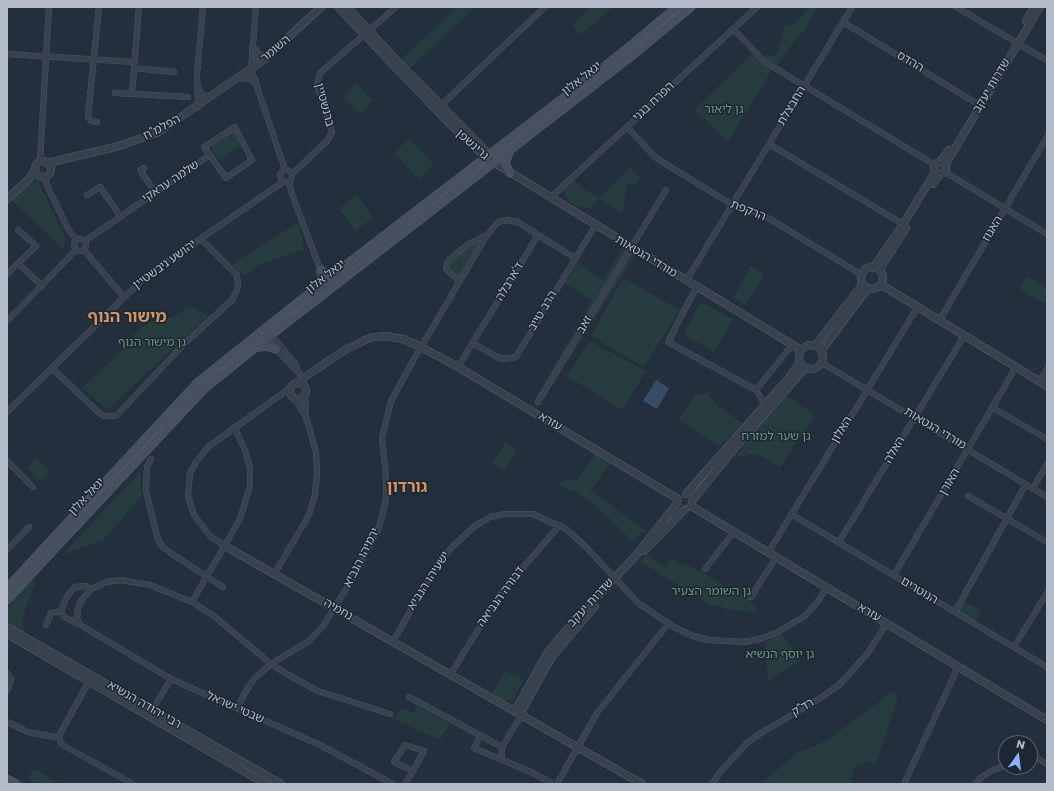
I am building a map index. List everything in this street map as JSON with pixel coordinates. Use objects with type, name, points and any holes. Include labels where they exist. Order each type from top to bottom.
[{"type":"main road","name":"יגאל אלון","points":[[7,588],[198,382],[323,282],[623,52],[677,7]]},
{"type":"main road","name":"יגאל אלון","points":[[7,600],[204,389],[269,336],[492,162],[510,150],[691,7]]},
{"type":"main road","points":[[510,150],[505,163],[510,174]]},
{"type":"main road","points":[[319,267],[325,274],[334,274]]},
{"type":"main road","points":[[254,348],[264,346],[276,349]]},
{"type":"main road","points":[[7,779],[16,784]]},
{"type":"street","points":[[46,165],[45,56],[49,7]]},
{"type":"street","points":[[97,122],[91,122],[88,117],[99,7]]},
{"type":"street","points":[[132,93],[139,7]]},
{"type":"street","points":[[198,107],[197,85],[203,7]]},
{"type":"street","points":[[256,7],[251,69],[285,170],[292,174],[292,179],[286,182]]},
{"type":"street","name":"השומר","points":[[300,28],[317,7]]},
{"type":"street","name":"השומר","points":[[251,69],[300,28],[321,7]]},
{"type":"street","name":"גרינשפן","points":[[338,7],[367,32]]},
{"type":"street","name":"גרינשפן","points":[[347,7],[367,32],[438,108],[492,162]]},
{"type":"street","name":"ברנשטיין","points":[[292,174],[327,140],[332,132],[317,84],[317,78],[320,73],[396,7]]},
{"type":"street","points":[[438,108],[545,7]]},
{"type":"street","name":"הפרח בגני","points":[[550,198],[757,7]]},
{"type":"street","name":"החבצלת","points":[[686,281],[731,204],[852,7]]},
{"type":"street","points":[[956,7],[1047,60]]},
{"type":"street","name":"שדרות יעקב","points":[[876,269],[940,168],[1016,42],[1034,7]]},
{"type":"street","name":"שדרות יעקב","points":[[876,269],[903,224],[940,168],[976,103],[1040,7]]},
{"type":"street","name":"ההדס","points":[[843,22],[976,103]]},
{"type":"street","points":[[733,29],[765,62],[1047,234]]},
{"type":"street","points":[[252,48],[258,55],[266,58]]},
{"type":"street","points":[[7,54],[93,59],[174,72]]},
{"type":"street","name":"הפלמ\"ח","points":[[40,174],[36,164],[46,165],[141,139],[159,132],[198,107],[251,69]]},
{"type":"street","points":[[240,77],[250,78],[255,81]]},
{"type":"street","points":[[197,85],[201,93],[210,98]]},
{"type":"street","points":[[115,93],[188,97]]},
{"type":"street","name":"שלמה עראקי","points":[[235,127],[252,160],[226,178],[210,156],[204,147],[235,127]]},
{"type":"street","name":"הרקפת","points":[[627,127],[656,158],[731,204],[758,213],[863,278]]},
{"type":"street","name":"האגוז","points":[[939,321],[1047,137]]},
{"type":"street","points":[[769,144],[903,224]]},
{"type":"street","name":"שלמה עראקי","points":[[85,241],[210,156]]},
{"type":"street","name":"מורדי הגטאות","points":[[492,162],[696,288],[801,350]]},
{"type":"street","name":"הפלמ\"ח","points":[[7,199],[29,179],[40,174],[46,165]]},
{"type":"street","points":[[144,168],[140,170],[155,192]]},
{"type":"street","points":[[285,170],[280,176],[286,182],[327,291]]},
{"type":"street","points":[[40,174],[46,183],[68,229],[76,239]]},
{"type":"street","name":"יהושע גיבשטיין","points":[[7,412],[145,277],[286,182]]},
{"type":"street","points":[[87,195],[100,187],[120,217]]},
{"type":"street","name":"זאב","points":[[538,402],[666,190]]},
{"type":"street","points":[[459,281],[446,269],[448,261],[466,245],[487,235],[498,222],[507,220],[518,222],[575,258]]},
{"type":"street","name":"הרב טייב","points":[[473,343],[497,357],[506,359],[516,357],[595,226]]},
{"type":"street","points":[[7,274],[36,246],[18,230]]},
{"type":"street","name":"ירמיהו הנביא","points":[[237,708],[249,686],[271,664],[309,641],[323,626],[356,573],[377,532],[386,497],[386,478],[382,453],[383,428],[395,393],[487,235]]},
{"type":"street","name":"ד'ארבלה","points":[[458,367],[538,235]]},
{"type":"street","points":[[76,239],[82,238],[85,241],[86,246],[84,250]]},
{"type":"street","points":[[76,239],[74,245],[76,250]]},
{"type":"street","points":[[52,368],[98,412],[104,416],[116,416],[186,342],[232,300],[238,286],[237,275],[201,239]]},
{"type":"street","points":[[7,321],[76,250],[84,250],[124,297]]},
{"type":"street","points":[[18,263],[42,286]]},
{"type":"street","points":[[818,349],[808,346],[801,350],[799,356],[800,362],[805,368],[813,370],[822,362],[818,349],[863,278],[876,269],[882,276],[882,285]]},
{"type":"street","points":[[863,278],[882,285],[917,308],[1047,386]]},
{"type":"street","points":[[696,288],[668,342],[756,390],[765,405]]},
{"type":"street","name":"האלון","points":[[768,553],[917,308]]},
{"type":"street","points":[[264,329],[276,349],[298,372]]},
{"type":"street","points":[[269,336],[296,365],[305,391],[306,419]]},
{"type":"street","name":"האלה","points":[[839,542],[964,336]]},
{"type":"street","points":[[275,573],[308,515],[315,494],[317,474],[316,453],[306,419],[291,395],[290,388],[293,384],[355,344],[372,337],[394,337],[421,347]]},
{"type":"street","points":[[756,390],[792,344]]},
{"type":"street","name":"עזרא","points":[[421,347],[458,367],[678,501],[679,507],[689,505],[1047,720]]},
{"type":"street","points":[[678,501],[682,495],[686,494],[765,405],[800,362]]},
{"type":"street","name":"מורדי הגטאות","points":[[822,362],[1047,497]]},
{"type":"street","name":"האורן","points":[[894,576],[969,450],[1016,367]]},
{"type":"street","name":"שדרות יעקב","points":[[519,713],[546,655],[560,637],[689,505],[734,449],[805,368]]},
{"type":"street","points":[[1040,382],[1047,369]]},
{"type":"street","name":"נחמיה","points":[[290,388],[234,427],[203,453],[193,467],[188,483],[189,500],[198,522],[210,536],[225,546],[275,573],[450,675],[642,784]]},
{"type":"street","points":[[294,398],[299,399],[305,391]]},
{"type":"street","points":[[993,408],[1047,439]]},
{"type":"street","points":[[192,602],[240,519],[250,486],[250,468],[245,450],[234,427]]},
{"type":"street","points":[[151,459],[147,467],[146,491],[158,540],[162,546],[172,554],[223,587]]},
{"type":"street","points":[[7,461],[33,487]]},
{"type":"street","points":[[1033,488],[1047,464]]},
{"type":"street","points":[[955,612],[1026,484]]},
{"type":"street","points":[[686,494],[690,497],[689,505]]},
{"type":"street","points":[[968,496],[1047,542]]},
{"type":"street","name":"שדרות יעקב","points":[[615,580],[678,501]]},
{"type":"street","name":"ישעיהו הנביא","points":[[393,642],[441,560],[452,547],[476,526],[490,518],[519,513],[533,514],[560,525],[585,546],[638,603],[668,624],[687,634],[709,640],[738,643],[760,640],[783,630],[800,620],[820,600],[826,588]]},
{"type":"street","name":"הנוטרים","points":[[791,514],[1047,667]]},
{"type":"street","name":"דבורה הנביאה","points":[[450,675],[503,590],[560,525]]},
{"type":"street","points":[[7,550],[29,527]]},
{"type":"street","points":[[705,569],[734,532]]},
{"type":"street","points":[[751,597],[776,557]]},
{"type":"street","points":[[79,624],[77,618],[78,609],[81,601],[91,589],[106,582],[121,580],[138,582],[174,594],[192,602],[234,632],[271,664],[318,690],[390,714]]},
{"type":"street","points":[[46,625],[51,613],[61,611],[67,596],[75,587],[85,586],[91,589]]},
{"type":"street","points":[[1014,647],[1047,593]]},
{"type":"street","name":"שבטי ישראל","points":[[61,611],[64,616],[171,679],[320,745],[393,784]]},
{"type":"street","points":[[557,784],[576,747],[597,713],[668,624]]},
{"type":"street","name":"רד\"ק","points":[[712,784],[721,771],[747,743],[839,685],[868,653],[886,624]]},
{"type":"street","name":"רבי יהודה הנשיא","points":[[7,627],[266,784]]},
{"type":"street","name":"רבי יהודה הנשיא","points":[[7,634],[152,710],[282,784]]},
{"type":"street","points":[[904,784],[958,667]]},
{"type":"street","points":[[7,673],[11,679],[7,691]]},
{"type":"street","points":[[59,738],[92,678]]},
{"type":"street","points":[[152,710],[171,679]]},
{"type":"street","points":[[409,697],[502,748]]},
{"type":"street","points":[[502,759],[502,748],[519,713]]},
{"type":"street","points":[[7,722],[28,732],[59,738]]},
{"type":"street","points":[[480,736],[474,748],[502,759],[550,782]]},
{"type":"street","points":[[59,738],[63,746],[133,784]]},
{"type":"street","points":[[405,784],[424,751],[405,745],[394,762],[412,771]]},
{"type":"street","points":[[1038,759],[1047,764]]},
{"type":"street","points":[[976,784],[980,778],[998,768]]},
{"type":"green space","points":[[458,7],[475,7],[407,71],[398,62]]},
{"type":"green space","points":[[591,7],[613,7],[581,35],[572,25]]},
{"type":"green space","points":[[809,7],[817,7],[804,31],[797,37],[778,65],[765,59],[767,55],[775,56],[781,43],[784,26],[796,23]]},
{"type":"green space","name":"גן ליאור","points":[[752,54],[773,68],[728,141],[694,110]]},
{"type":"green space","points":[[356,83],[373,101],[360,113],[343,96]]},
{"type":"green space","points":[[235,131],[242,145],[219,160],[210,146]]},
{"type":"green space","points":[[409,138],[434,165],[419,179],[394,153]]},
{"type":"green space","points":[[630,168],[641,177],[636,184],[628,184],[622,213],[599,199]]},
{"type":"green space","points":[[37,180],[65,238],[64,250],[10,199],[30,181]]},
{"type":"green space","points":[[573,181],[599,199],[592,207],[586,208],[574,205],[565,197],[564,189]]},
{"type":"green space","points":[[357,195],[373,218],[355,231],[339,208]]},
{"type":"green space","points":[[299,222],[304,249],[260,264],[244,276],[232,264]]},
{"type":"green space","points":[[474,243],[479,245],[459,277],[450,269],[450,263]]},
{"type":"green space","points":[[623,246],[636,254],[539,406],[534,401],[592,301],[565,283],[577,263],[604,280]]},
{"type":"green space","points":[[751,266],[764,274],[746,305],[733,298]]},
{"type":"green space","points":[[1026,276],[1047,288],[1047,299],[1044,303],[1019,289]]},
{"type":"green space","points":[[623,278],[680,310],[644,367],[591,336]]},
{"type":"green space","points":[[701,302],[733,319],[714,352],[683,334]]},
{"type":"green space","name":"גן מישור הנוף","points":[[190,306],[208,316],[107,410],[82,388],[131,342],[134,334],[149,322],[173,317]]},
{"type":"green space","points":[[589,341],[646,371],[622,410],[567,376]]},
{"type":"green space","points":[[708,393],[716,405],[743,423],[720,446],[678,420],[695,395]]},
{"type":"green space","name":"גן שער למזרח","points":[[785,395],[815,414],[780,467],[757,454],[735,457]]},
{"type":"green space","points":[[505,443],[517,450],[504,471],[492,464]]},
{"type":"green space","points":[[596,454],[611,462],[591,490],[645,531],[632,541],[607,516],[579,493],[559,485],[566,479],[576,481]]},
{"type":"green space","points":[[36,458],[50,471],[40,481],[27,468]]},
{"type":"green space","points":[[140,472],[142,496],[103,540],[62,555]]},
{"type":"green space","name":"גן השומר הצעיר","points":[[647,554],[665,567],[672,558],[682,566],[685,563],[747,598],[756,608],[756,612],[731,610],[709,604],[641,562]]},
{"type":"green space","points":[[33,576],[36,581],[23,616],[24,634],[7,623],[7,609]]},
{"type":"green space","points":[[963,601],[981,610],[976,621],[957,611]]},
{"type":"green space","name":"גן יוסף הנשיא","points":[[782,634],[801,660],[768,681],[765,642]]},
{"type":"green space","points":[[505,671],[524,680],[514,698],[505,701],[492,693]]},
{"type":"green space","points":[[894,691],[898,696],[876,764],[867,761],[855,766],[851,782],[853,784],[760,784],[797,753],[827,740]]},
{"type":"green space","points":[[417,706],[450,724],[440,740],[394,719],[401,708],[413,713]]},
{"type":"green space","points":[[34,769],[62,784],[37,784],[28,779]]},
{"type":"water","points":[[656,380],[669,388],[657,409],[643,401]]},
{"type":"district","name":"מישור הנוף","points":[[127,318]]},
{"type":"district","name":"גורדון","points":[[407,488]]}]
